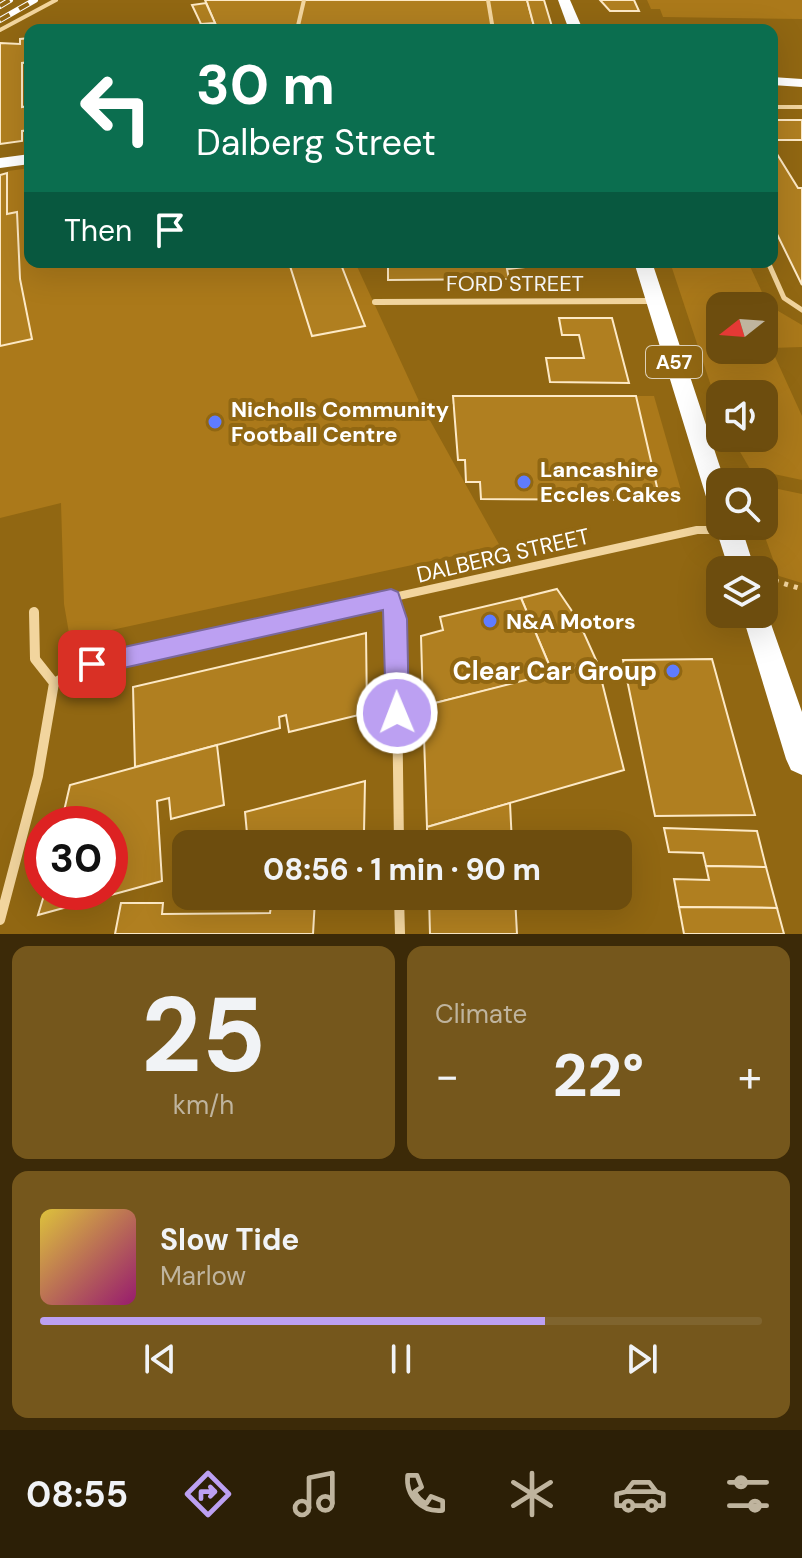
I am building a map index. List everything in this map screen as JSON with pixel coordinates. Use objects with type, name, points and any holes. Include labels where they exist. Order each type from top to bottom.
[{"type":"highway","points":[[564,0],[576,24]]},
{"type":"highway","points":[[778,81],[802,83]]},
{"type":"highway","points":[[0,163],[24,160]]},
{"type":"highway","name":"A57","points":[[645,268],[709,468]]},
{"type":"highway","points":[[760,628],[802,759]]},
{"type":"street","name":"FORD STREET","points":[[375,302],[655,301]]},
{"type":"street","name":"DALBERG STREET","points":[[54,683],[92,664],[706,529]]},
{"type":"street","points":[[391,599],[396,619],[399,830]]},
{"type":"street","points":[[0,920],[38,776],[54,683],[35,659],[34,612]]},
{"type":"street","points":[[399,910],[400,934]]},
{"type":"lane","points":[[0,30],[56,0]]},
{"type":"lane","points":[[298,24],[304,0]]},
{"type":"lane","points":[[488,0],[492,24]]},
{"type":"lane","points":[[778,107],[802,107]]},
{"type":"lane","points":[[771,268],[784,298],[802,310]]},
{"type":"path","points":[[778,582],[802,589]]},
{"type":"shaded area","points":[[647,0],[802,0],[802,19],[663,17],[660,9],[651,9]]},
{"type":"shaded area","name":"Nicholls Community Football Centre","points":[[24,169],[24,268],[358,268],[418,399],[500,546],[70,639],[64,604],[61,503],[0,518],[0,346],[31,339],[20,279],[17,213],[7,214],[8,171]]},
{"type":"shaded area","points":[[672,268],[751,268],[762,292],[706,292],[706,364],[778,363],[802,416],[802,480],[778,475],[778,468],[749,468],[740,452],[778,452],[778,380],[709,380]]},
{"type":"shaded area","points":[[778,311],[802,325],[802,347],[778,348]]},
{"type":"shaded area","points":[[636,396],[654,396],[684,501],[663,505],[660,500]]},
{"type":"shaded area","points":[[778,489],[802,494],[802,583],[779,576],[778,556],[772,556],[766,540],[778,540]]},
{"type":"building","points":[[205,0],[527,0],[533,24],[201,24],[215,23]]},
{"type":"building","points":[[527,0],[544,0],[551,24],[533,24]]},
{"type":"building","points":[[600,0],[634,0],[639,11],[610,11]]},
{"type":"building","points":[[206,3],[215,23],[201,24],[192,5]]},
{"type":"building","points":[[20,39],[24,39],[24,131],[22,141],[0,144],[0,43],[20,44]]},
{"type":"building","points":[[778,120],[802,120],[802,140],[778,140]]},
{"type":"building","points":[[778,156],[798,188],[802,188],[802,285],[778,236]]},
{"type":"building","points":[[7,173],[7,214],[17,212],[20,279],[32,339],[0,346],[0,175]]},
{"type":"building","points":[[291,268],[342,268],[365,326],[312,336]]},
{"type":"building","points":[[388,268],[516,268],[507,269],[509,279],[388,280]]},
{"type":"building","points":[[559,318],[612,318],[629,383],[550,382],[546,358],[584,358],[579,335],[562,335]]},
{"type":"building","points":[[453,396],[636,396],[660,500],[481,499],[480,482],[466,482],[465,460],[458,460]]},
{"type":"building","points":[[557,589],[578,620],[597,662],[553,674],[521,598]]},
{"type":"building","points":[[521,598],[553,674],[423,706],[421,636],[443,630],[440,617]]},
{"type":"building","points":[[366,633],[367,713],[289,732],[286,715],[279,717],[280,728],[135,767],[133,687]]},
{"type":"building","points":[[712,659],[755,815],[655,816],[623,660]]},
{"type":"building","points":[[597,662],[624,770],[427,827],[423,706]]},
{"type":"building","points":[[217,745],[224,805],[171,819],[169,798],[157,801],[162,881],[128,890],[128,806],[65,806],[70,785]]},
{"type":"building","points":[[365,781],[364,830],[247,830],[245,812]]},
{"type":"building","points":[[510,803],[511,830],[427,830],[427,827]]},
{"type":"building","points":[[664,828],[757,831],[766,867],[706,866],[703,853],[669,852]]},
{"type":"building","points":[[706,866],[766,867],[777,908],[679,907],[674,879],[709,880]]},
{"type":"building","points":[[128,903],[163,903],[162,914],[270,913],[270,910],[314,910],[313,934],[115,934],[120,910],[128,910]]},
{"type":"building","points":[[679,907],[777,908],[784,934],[684,934]]},
{"type":"building","points":[[40,910],[56,910],[38,915]]},
{"type":"building","points":[[429,910],[516,910],[517,934],[430,934]]},
{"type":"railway","points":[[0,6],[10,0]]},
{"type":"railway","points":[[0,20],[35,0]]},
{"type":"place","name":"Nicholls Community Football Centre","points":[[215,422]]},
{"type":"place","name":"Lancashire Eccles Cakes","points":[[524,482]]},
{"type":"place","name":"N&A Motors","points":[[490,621]]},
{"type":"place","name":"Clear Car Group","points":[[673,671]]},
{"type":"route","points":[[92,664],[391,599],[396,619],[397,713]]}]
